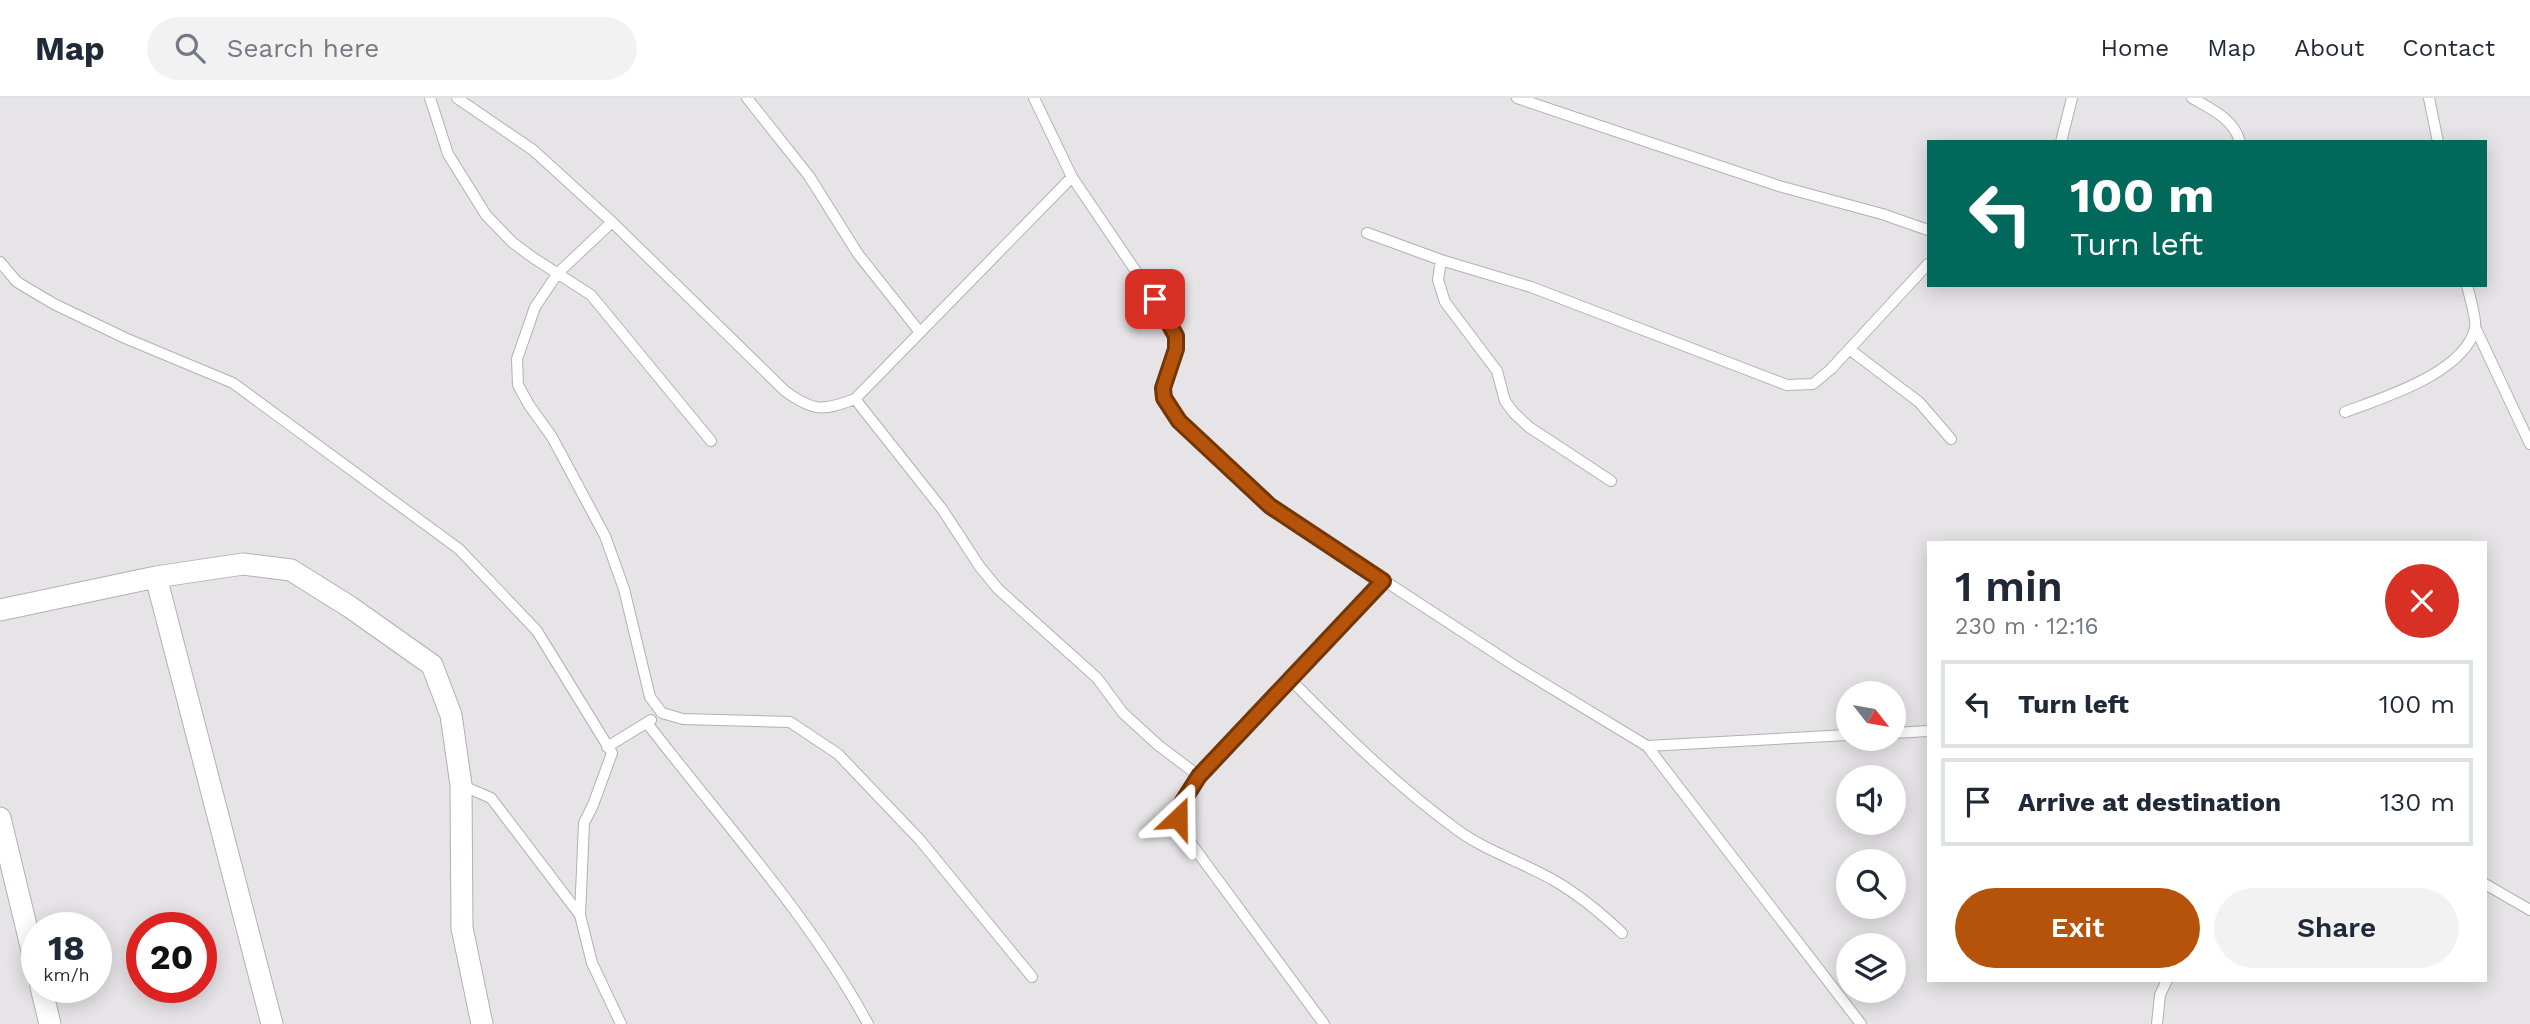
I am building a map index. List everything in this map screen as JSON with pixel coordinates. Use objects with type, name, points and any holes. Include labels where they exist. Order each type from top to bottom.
[{"type":"street","points":[[0,610],[156,577],[243,564],[291,570],[432,665],[451,715],[461,785],[462,929],[482,1024]]},
{"type":"street","points":[[156,577],[272,1024]]},
{"type":"street","points":[[0,818],[23,912]]},
{"type":"street","points":[[45,1003],[50,1024]]},
{"type":"lane","points":[[430,98],[448,154],[486,215],[512,242],[591,295],[711,441]]},
{"type":"lane","points":[[457,98],[533,150],[794,397],[802,404],[818,409],[832,408],[855,398],[1072,177]]},
{"type":"lane","points":[[747,98],[809,176],[858,254],[919,331]]},
{"type":"lane","points":[[1034,98],[1072,177],[1169,320],[1176,336],[1176,349],[1163,388],[1164,398],[1179,421],[1270,506],[1515,666],[1647,746],[1861,1024]]},
{"type":"lane","points":[[1517,98],[1779,186],[1882,214],[1927,230]]},
{"type":"lane","points":[[2061,140],[2072,98]]},
{"type":"lane","points":[[2192,98],[2225,118],[2238,132],[2240,140]]},
{"type":"lane","points":[[2429,98],[2438,140]]},
{"type":"lane","points":[[612,222],[558,273],[535,307],[517,359],[518,385],[552,436],[605,536],[624,589],[650,698],[662,713],[683,719],[790,722],[838,754],[920,840],[1032,977]]},
{"type":"lane","points":[[1367,233],[1441,260],[1531,287],[1787,384],[1812,384],[1831,369],[1927,265]]},
{"type":"lane","points":[[1441,260],[1438,280],[1445,302],[1497,371],[1505,401],[1514,413],[1529,427],[1611,481]]},
{"type":"lane","points":[[0,262],[17,282],[54,304],[125,338],[233,383],[459,549],[537,631],[611,753],[584,823],[580,915],[592,963],[621,1024]]},
{"type":"lane","points":[[2467,287],[2475,327],[2530,444]]},
{"type":"lane","points":[[2345,412],[2415,385],[2447,366],[2466,345],[2475,327]]},
{"type":"lane","points":[[1849,349],[1919,402],[1951,439]]},
{"type":"lane","points":[[855,398],[942,509],[998,589],[1097,678],[1124,713],[1157,745],[1199,776]]},
{"type":"lane","points":[[1324,1024],[1182,831],[1178,818],[1180,806],[1199,776],[1383,581]]},
{"type":"lane","points":[[1290,680],[1364,754],[1457,830],[1492,852],[1554,880],[1608,919],[1622,933]]},
{"type":"lane","points":[[607,747],[662,713]]},
{"type":"lane","points":[[647,723],[702,790],[801,921],[845,981],[868,1024]]},
{"type":"lane","points":[[1906,732],[1927,731]]},
{"type":"lane","points":[[1647,746],[1836,736]]},
{"type":"lane","points":[[461,785],[491,798],[580,915]]},
{"type":"lane","points":[[2487,885],[2530,910]]},
{"type":"lane","points":[[2157,1024],[2160,995],[2166,982]]},
{"type":"route","points":[[1155,299],[1176,336],[1176,349],[1163,388],[1164,398],[1179,421],[1270,506],[1383,581],[1199,776],[1180,806],[1178,818]]}]
